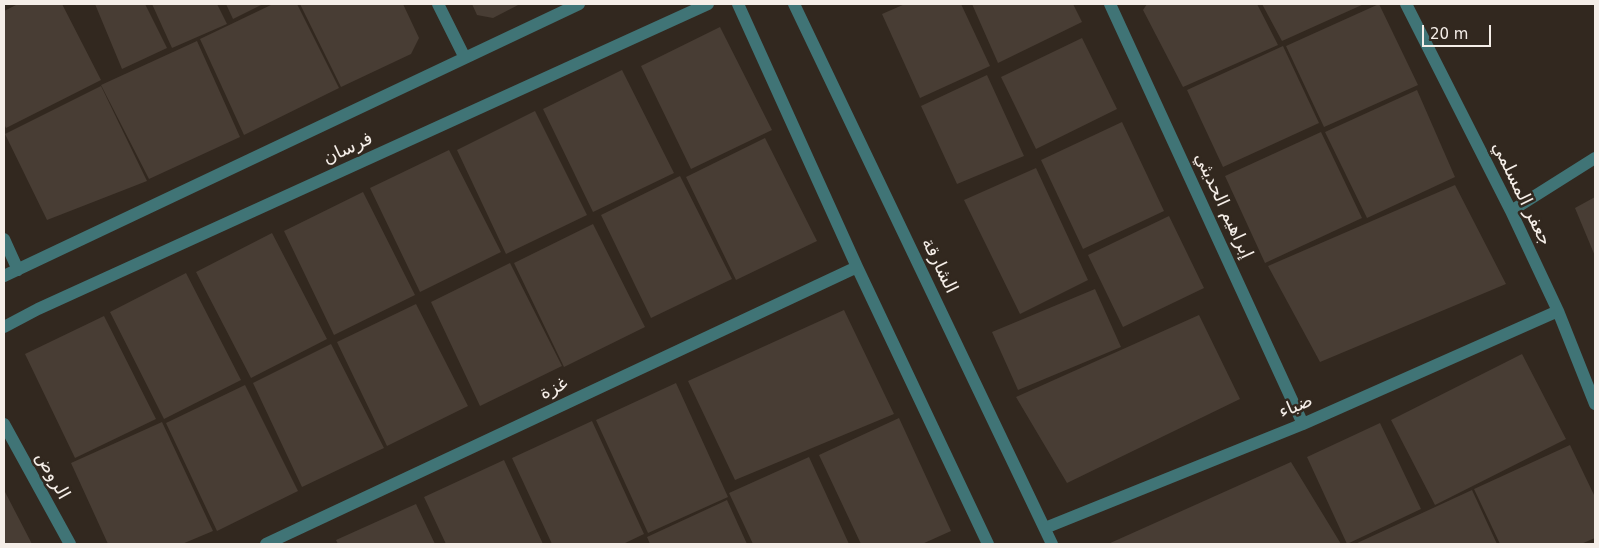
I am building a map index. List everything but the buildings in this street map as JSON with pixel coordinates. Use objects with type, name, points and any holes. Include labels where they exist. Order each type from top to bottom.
[{"type":"street","points":[[438,4],[465,58]]},
{"type":"street","name":"فرسان","points":[[4,276],[579,4]]},
{"type":"street","name":"فرسان","points":[[4,327],[38,309],[708,4]]},
{"type":"street","points":[[738,4],[988,544]]},
{"type":"street","name":"الشارقة","points":[[794,4],[1052,544]]},
{"type":"street","name":"إبراهيم الحديثي","points":[[1110,4],[1304,424]]},
{"type":"street","name":"جعفر المسلمي","points":[[1406,4],[1511,212],[1558,311],[1595,404]]},
{"type":"street","points":[[1511,212],[1595,158]]},
{"type":"street","points":[[4,239],[18,270]]},
{"type":"street","name":"غزة","points":[[266,544],[858,266]]},
{"type":"street","name":"ضباء","points":[[1045,528],[1304,424],[1558,311]]},
{"type":"street","name":"الروض","points":[[4,424],[70,544]]}]
